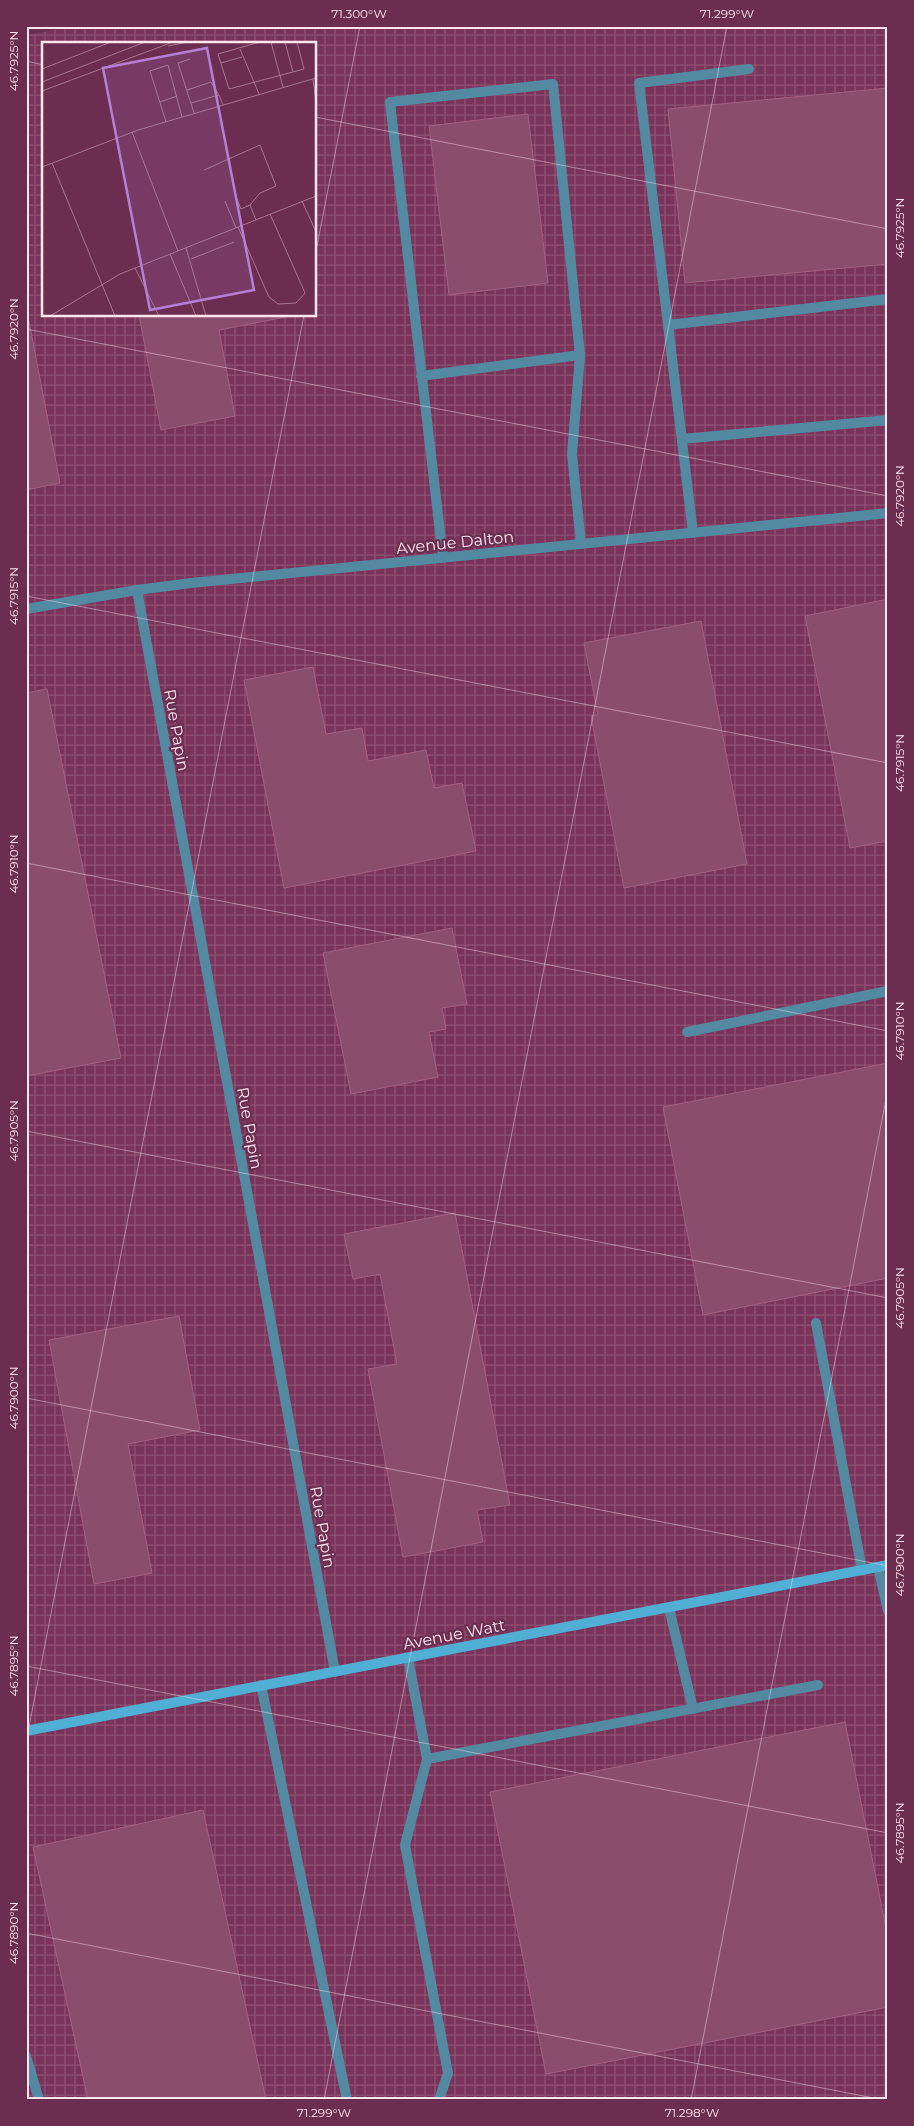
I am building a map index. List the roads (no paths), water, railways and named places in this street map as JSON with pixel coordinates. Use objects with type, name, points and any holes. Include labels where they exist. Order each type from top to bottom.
[{"type":"street","points":[[693,533],[639,83],[749,70]]},
{"type":"street","points":[[442,558],[390,102],[553,84],[580,355],[572,454],[581,544]]},
{"type":"street","points":[[668,326],[888,299]]},
{"type":"street","points":[[421,376],[580,355]]},
{"type":"street","points":[[682,439],[888,420]]},
{"type":"street","name":"Avenue Dalton","points":[[26,609],[137,590],[888,513]]},
{"type":"street","name":"Rue Papin","points":[[137,590],[335,1672]]},
{"type":"street","points":[[687,1032],[888,991]]},
{"type":"street","points":[[816,1323],[862,1570]]},
{"type":"street","points":[[883,1566],[888,1611]]},
{"type":"street","name":"Avenue Watt","points":[[26,1731],[883,1566]]},
{"type":"street","points":[[669,1608],[693,1708]]},
{"type":"street","points":[[408,1658],[427,1759],[405,1845],[448,2073],[440,2100]]},
{"type":"street","points":[[261,1685],[347,2100]]},
{"type":"street","points":[[427,1759],[818,1685]]},
{"type":"street","points":[[26,2056],[39,2100]]}]
